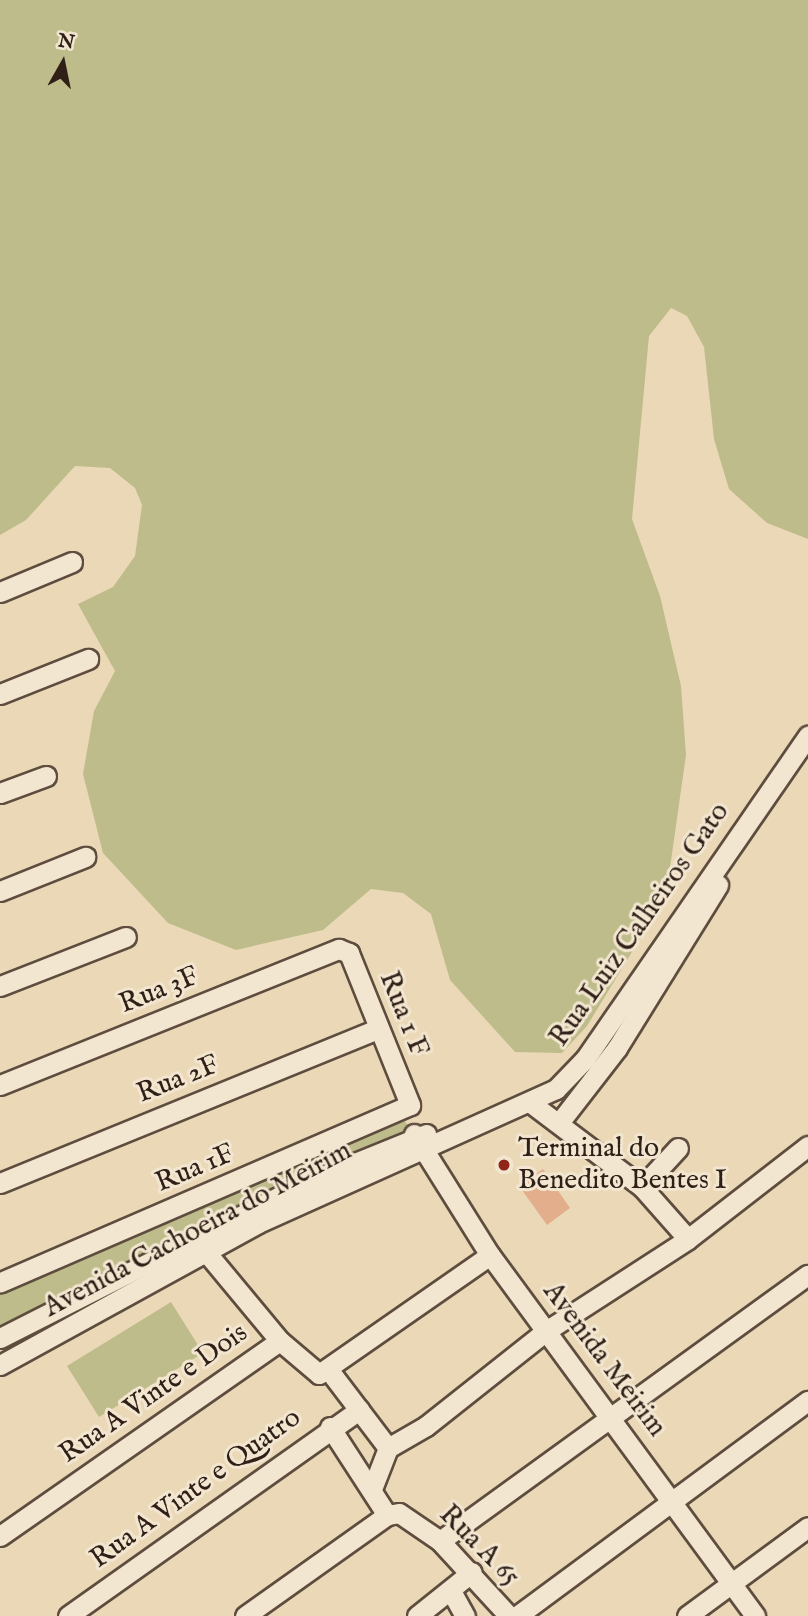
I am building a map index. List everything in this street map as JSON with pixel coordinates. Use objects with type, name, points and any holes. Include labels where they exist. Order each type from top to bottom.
[{"type":"street","points":[[0,592],[72,562]]},
{"type":"street","points":[[0,694],[88,659]]},
{"type":"street","name":"Rua Luiz Calheiros Gato","points":[[419,1141],[456,1132],[532,1104],[585,1059],[808,736]]},
{"type":"street","points":[[559,1123],[617,1048],[808,751]]},
{"type":"street","points":[[0,793],[46,776]]},
{"type":"street","points":[[0,891],[85,857]]},
{"type":"street","points":[[0,986],[126,937]]},
{"type":"street","name":"Rua 1 F","points":[[339,949],[349,953],[411,1105]]},
{"type":"street","name":"Rua 3F","points":[[0,1085],[339,949]]},
{"type":"street","name":"Rua 2F","points":[[0,1183],[378,1029]]},
{"type":"street","points":[[532,1104],[642,1187],[688,1239]]},
{"type":"street","name":"Rua 1F","points":[[0,1282],[411,1105]]},
{"type":"street","name":"Avenida Cachoeira do Meirim","points":[[0,1365],[206,1252],[419,1141]]},
{"type":"street","name":"Avenida Cachoeira do Meirim","points":[[0,1338],[419,1141]]},
{"type":"street","name":"Avenida Meirim","points":[[419,1141],[490,1255],[614,1418],[755,1616]]},
{"type":"street","points":[[372,1489],[388,1448],[426,1426],[546,1331],[688,1239],[808,1146]]},
{"type":"street","points":[[642,1187],[678,1148]]},
{"type":"street","points":[[206,1252],[280,1341]]},
{"type":"street","points":[[388,1448],[328,1368],[490,1255]]},
{"type":"street","points":[[440,1541],[614,1418],[808,1275]]},
{"type":"street","name":"Rua A Vinte e Dois","points":[[0,1536],[280,1341],[311,1371],[328,1368]]},
{"type":"street","points":[[517,1616],[672,1498],[808,1401]]},
{"type":"street","name":"Rua A Vinte e Quatro","points":[[68,1616],[330,1427],[359,1410]]},
{"type":"street","points":[[246,1616],[387,1515],[330,1427]]},
{"type":"street","name":"Rua A 65","points":[[387,1515],[409,1517],[440,1541],[472,1572],[509,1616]]},
{"type":"street","points":[[687,1616],[808,1527]]},
{"type":"street","points":[[417,1616],[472,1572]]},
{"type":"street","points":[[451,1591],[466,1616]]},
{"type":"shaded area","points":[[0,0],[808,0],[808,539],[767,523],[729,489],[714,439],[704,347],[687,316],[671,308],[649,336],[632,519],[660,596],[681,686],[686,755],[666,896],[587,1026],[562,1053],[515,1052],[450,980],[431,914],[403,893],[371,889],[323,930],[236,950],[168,923],[103,853],[83,774],[94,711],[115,671],[78,604],[113,587],[135,556],[142,505],[135,488],[110,468],[75,466],[26,520],[0,535]]},
{"type":"shaded area","points":[[403,1119],[410,1128],[0,1337],[0,1288]]},
{"type":"shaded area","points":[[171,1302],[203,1353],[99,1417],[67,1366]]},
{"type":"building","points":[[543,1169],[570,1208],[547,1225],[519,1186]]},
{"type":"place","name":"Terminal do Benedito Bentes I","points":[[504,1165]]}]
